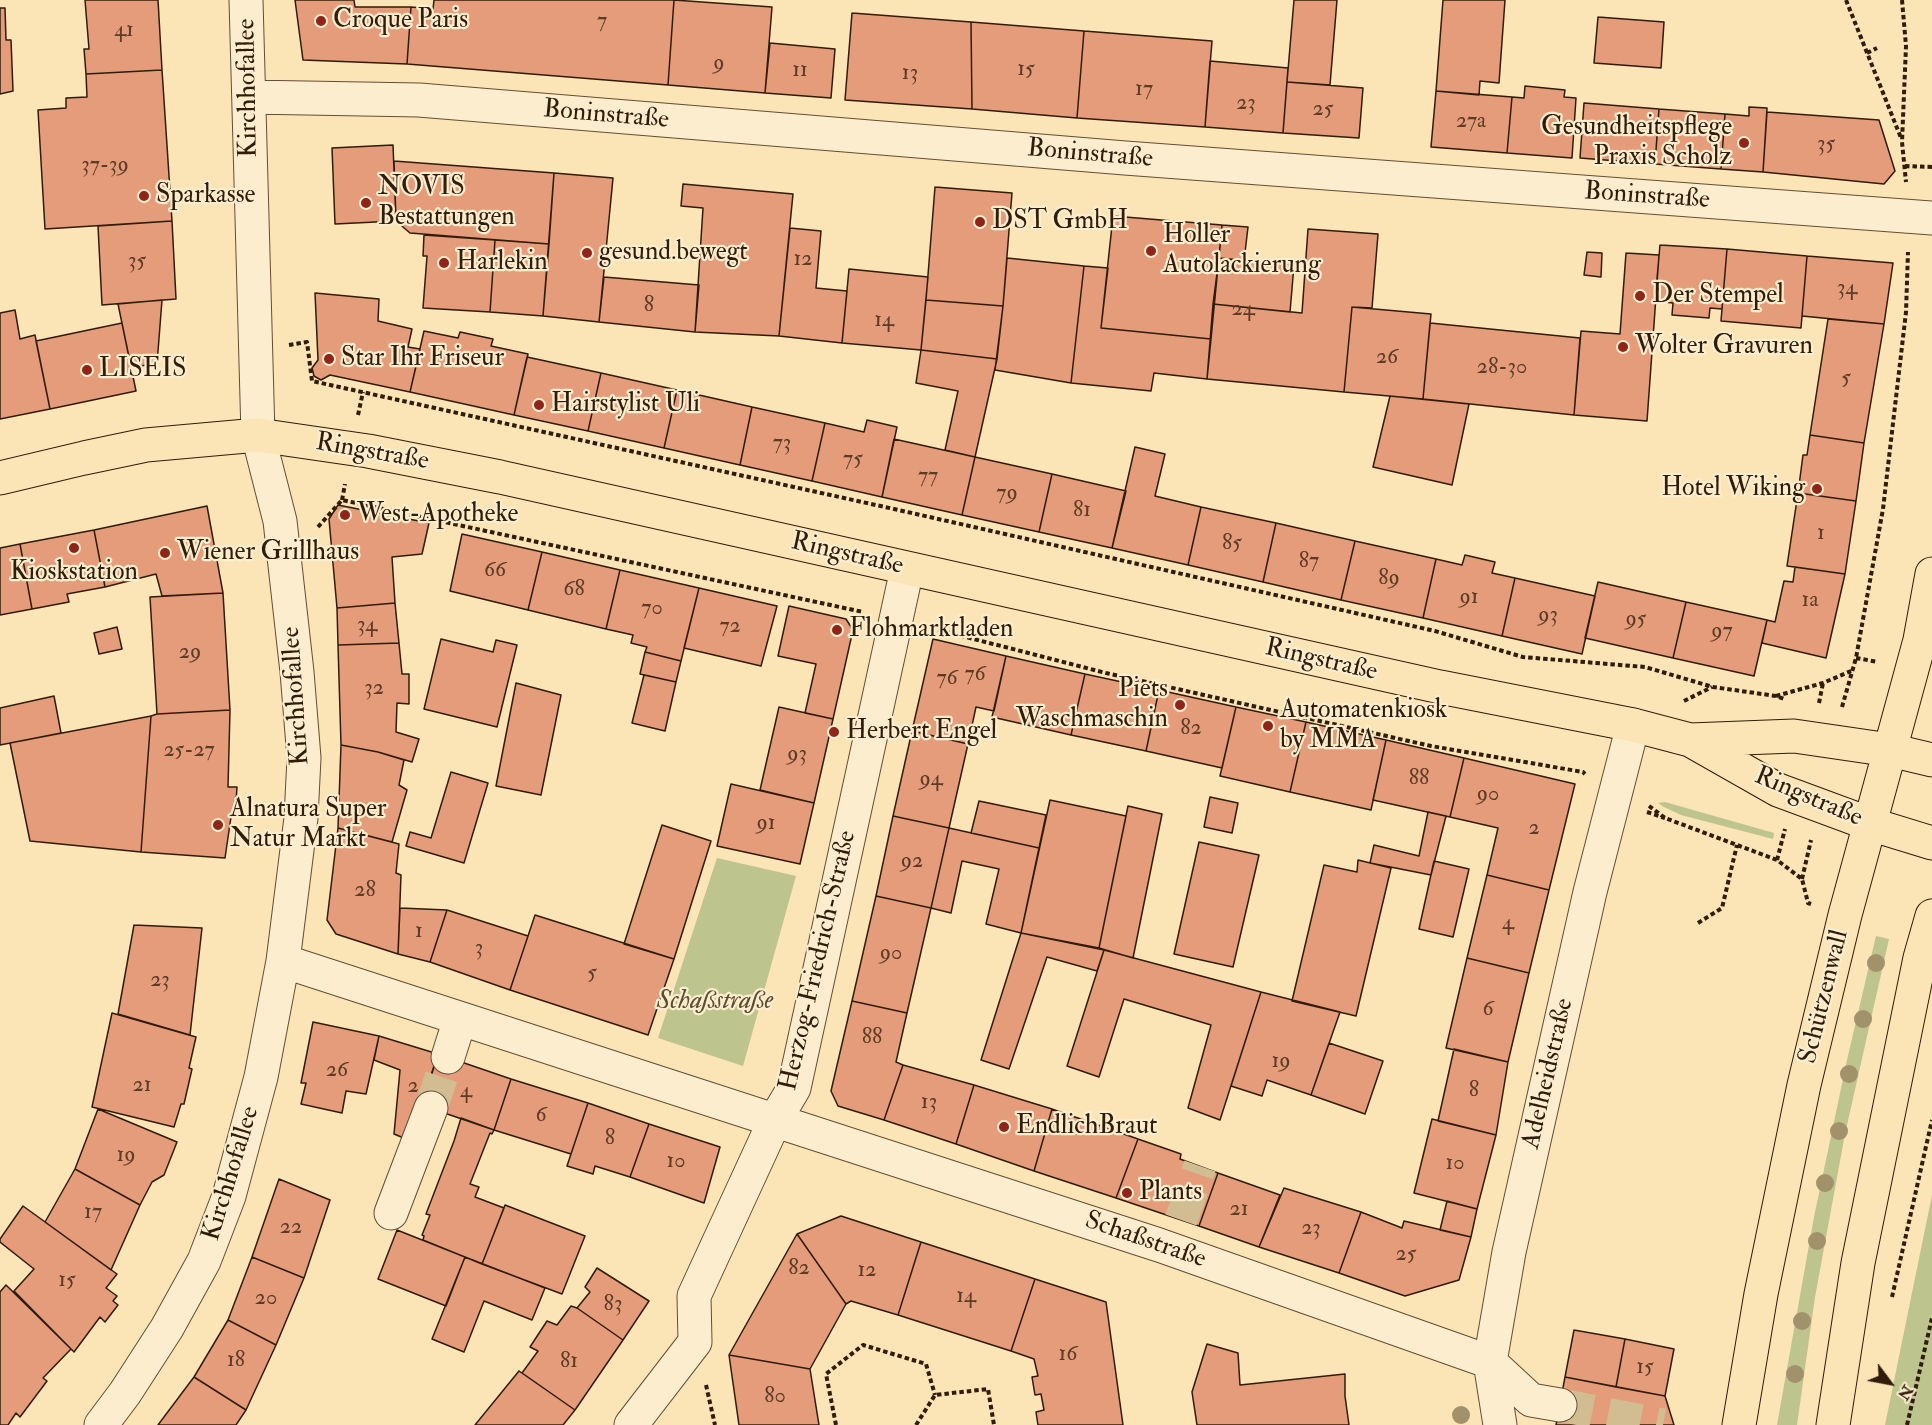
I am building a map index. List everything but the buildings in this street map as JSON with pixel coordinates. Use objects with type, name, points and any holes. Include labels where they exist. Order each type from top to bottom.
[{"type":"main road","name":"Ringstraße","points":[[0,478],[146,445],[258,435],[368,451],[500,477],[1440,687],[1633,725],[1690,740],[1778,790],[1870,824],[1932,843]]},
{"type":"main road","name":"Schützenwall","points":[[1739,1425],[1761,1294],[1804,1085],[1845,915],[1920,640],[1932,574]]},
{"type":"main road","name":"Ringstraße","points":[[1690,740],[1794,736],[1890,750],[1932,760]]},
{"type":"main road","points":[[1833,1425],[1858,1263],[1920,958],[1932,916]]},
{"type":"street","name":"Kirchhofallee","points":[[101,1425],[167,1328],[204,1261],[229,1196],[261,1077],[283,962],[301,818],[304,758],[296,661],[280,521],[258,435],[246,0]]},
{"type":"street","name":"Boninstraße","points":[[249,97],[419,100],[1125,158],[1921,218]]},
{"type":"street","name":"Herzog-Friedrich-Straße","points":[[631,1425],[695,1342],[694,1296],[775,1120],[794,1088],[907,569]]},
{"type":"street","name":"Adelheidstraße","points":[[1500,1425],[1490,1362],[1509,1252],[1590,892],[1633,725]]},
{"type":"street","name":"Schaßstraße","points":[[283,962],[1159,1245],[1490,1362]]},
{"type":"street","points":[[448,1057],[460,1019]]},
{"type":"street","points":[[391,1213],[431,1108]]},
{"type":"street","points":[[1490,1362],[1531,1400],[1560,1405]]},
{"type":"path","points":[[1846,0],[1902,142]]},
{"type":"path","points":[[256,349],[307,342],[312,381],[1412,626],[1523,657],[1646,667],[1713,687],[1776,696],[1824,683],[1851,671],[1856,658],[1883,509],[1905,312],[1921,218],[1905,166],[1902,142],[1906,46],[1902,0]]},
{"type":"path","points":[[1867,54],[1877,48]]},
{"type":"path","points":[[1905,166],[1932,167]]},
{"type":"path","points":[[319,537],[318,525],[342,500],[895,619],[1106,673],[1431,746],[1583,772],[1665,818],[1777,860],[1802,879],[1808,903],[1845,915]]},
{"type":"path","points":[[1616,792],[1665,818]]},
{"type":"path","points":[[1698,923],[1722,908],[1737,845]]},
{"type":"path","points":[[1891,1304],[1932,1120]]},
{"type":"path","points":[[1907,1425],[1932,1318]]},
{"type":"path","points":[[837,1425],[826,1374],[863,1344],[926,1364],[935,1395],[916,1425]]},
{"type":"path","points":[[935,1395],[988,1389],[994,1425]]},
{"type":"green space","points":[[1665,802],[1774,833],[1773,839],[1681,815],[1658,803]]},
{"type":"green space","name":"Schaßstraße","points":[[717,858],[796,876],[743,1066],[658,1038]]},
{"type":"green space","points":[[1876,936],[1889,939],[1845,1134],[1815,1297],[1797,1425],[1777,1425],[1814,1217]]},
{"type":"green space","points":[[1932,1195],[1932,1425],[1885,1425]]},
{"type":"tunnel","points":[[431,1108],[448,1057]]},
{"type":"tunnel","points":[[1181,1220],[1200,1166]]},
{"type":"tunnel","points":[[1560,1405],[1663,1425]]},
{"type":"place","name":"Croque Paris","points":[[321,21]]},
{"type":"place","name":"Gesundheitspflege Praxis Scholz","points":[[1744,143]]},
{"type":"place","name":"Sparkasse","points":[[144,196]]},
{"type":"place","name":"NOVIS Bestattungen","points":[[366,203]]},
{"type":"place","name":"DST GmbH","points":[[980,222]]},
{"type":"place","name":"Holler Autolackierung","points":[[1151,251]]},
{"type":"place","name":"gesund.bewegt","points":[[587,253]]},
{"type":"place","name":"Harlekin","points":[[444,263]]},
{"type":"place","name":"Der Stempel","points":[[1640,296]]},
{"type":"place","name":"Wolter Gravuren","points":[[1623,347]]},
{"type":"place","name":"Star Ihr Friseur","points":[[329,359]]},
{"type":"place","name":"LISEIS","points":[[87,370]]},
{"type":"place","name":"Hairstylist Uli","points":[[539,405]]},
{"type":"place","name":"Hotel Wiking","points":[[1817,489]]},
{"type":"place","name":"West-Apotheke","points":[[345,515]]},
{"type":"place","name":"Kioskstation","points":[[74,548]]},
{"type":"place","name":"Wiener Grillhaus","points":[[165,553]]},
{"type":"place","name":"Flohmarktladen","points":[[837,630]]},
{"type":"place","name":"Piets Waschmaschin","points":[[1180,705]]},
{"type":"place","name":"Automatenkiosk by MMA","points":[[1268,726]]},
{"type":"place","name":"Herbert Engel","points":[[834,732]]},
{"type":"place","name":"Alnatura Super Natur Markt","points":[[218,825]]},
{"type":"place","name":"EndlichBraut","points":[[1004,1127]]},
{"type":"place","name":"Plants","points":[[1127,1193]]}]
